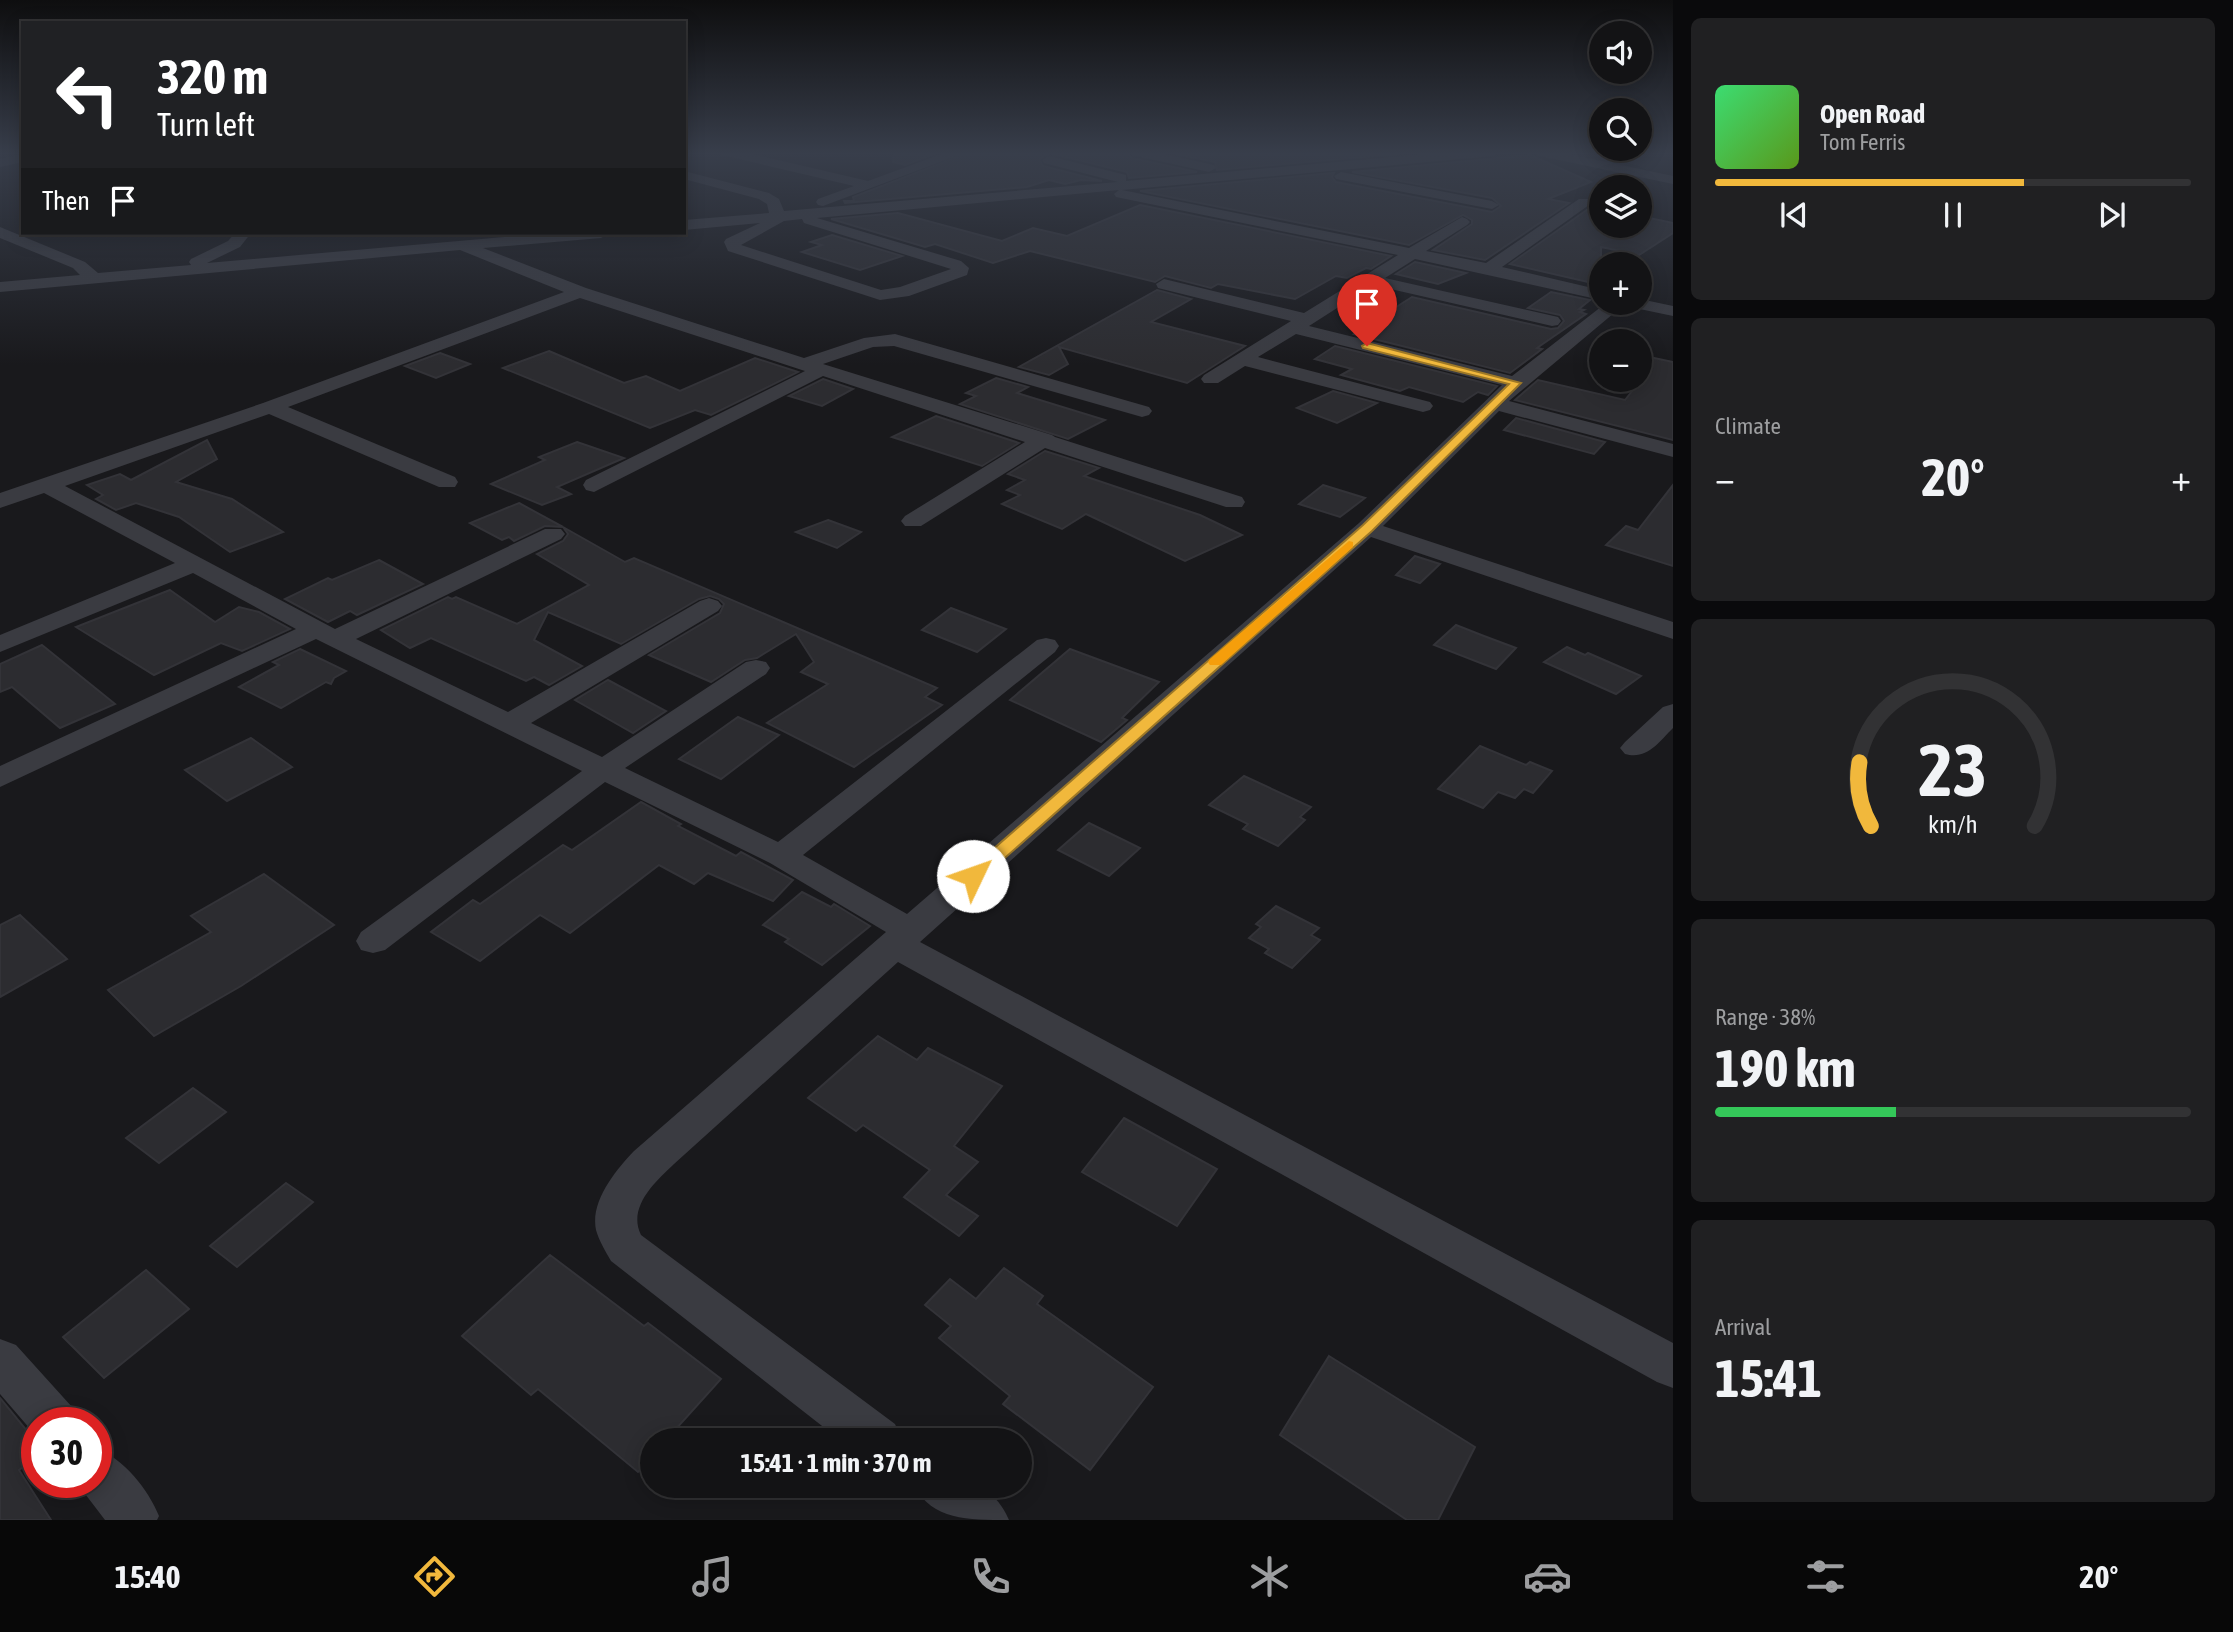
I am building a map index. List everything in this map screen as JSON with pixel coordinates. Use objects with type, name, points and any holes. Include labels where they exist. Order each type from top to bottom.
[{"type":"street","points":[[686,225],[708,223]]},
{"type":"street","points":[[771,223],[732,242],[732,245],[747,253],[880,295],[903,292],[961,271],[955,264],[821,223]]},
{"type":"street","points":[[1263,223],[1589,292]]},
{"type":"street","points":[[1210,379],[1460,223]]},
{"type":"street","points":[[1489,269],[1554,223]]},
{"type":"street","points":[[0,232],[79,265],[94,278]]},
{"type":"street","points":[[171,271],[234,244],[241,235]]},
{"type":"street","points":[[0,287],[578,235]]},
{"type":"street","points":[[460,245],[580,292],[1045,439],[1234,502]]},
{"type":"street","points":[[1369,279],[1552,321]]},
{"type":"street","points":[[1164,284],[1516,383]]},
{"type":"street","points":[[0,501],[270,407],[580,292]]},
{"type":"street","points":[[1652,306],[1673,311]]},
{"type":"street","points":[[862,1428],[626,1248],[617,1228],[620,1202],[635,1178],[681,1133],[1367,528],[1516,383],[1603,315]]},
{"type":"street","points":[[594,485],[812,367],[871,342],[894,340],[1142,411]]},
{"type":"street","points":[[1242,359],[1423,406]]},
{"type":"street","points":[[1495,404],[1673,451]]},
{"type":"street","points":[[270,407],[447,482]]},
{"type":"street","points":[[913,520],[1045,439]]},
{"type":"street","points":[[46,485],[326,634],[781,856],[903,938],[1673,1367]]},
{"type":"street","points":[[1367,528],[1673,631]]},
{"type":"street","points":[[0,778],[553,534]]},
{"type":"street","points":[[0,644],[195,564]]},
{"type":"street","points":[[510,723],[709,606]]},
{"type":"street","points":[[781,856],[1046,646]]},
{"type":"street","points":[[373,941],[604,769],[756,668]]},
{"type":"street","points":[[1635,748],[1673,713]]},
{"type":"street","points":[[0,1360],[41,1407]]},
{"type":"street","points":[[112,1491],[134,1516]]},
{"type":"street","points":[[955,1498],[984,1520]]},
{"type":"building","points":[[844,223],[935,223],[1002,241],[1033,228],[1067,236],[1098,223],[1228,223],[1391,256],[1371,269],[1366,268],[1347,278],[1336,276],[1295,299],[1218,284],[1211,288],[1165,276],[1155,282],[1030,251],[993,263],[935,244],[925,247]]},
{"type":"building","points":[[1299,223],[1449,223],[1409,245]]},
{"type":"building","points":[[1472,223],[1540,223],[1485,260],[1433,250]]},
{"type":"building","points":[[1568,223],[1589,223],[1589,238],[1652,238],[1652,223],[1673,223],[1673,233],[1644,252],[1625,252],[1601,247],[1601,252],[1589,252],[1589,282],[1510,264]]},
{"type":"building","points":[[832,235],[902,256],[860,270],[802,252],[822,245],[811,242]]},
{"type":"building","points":[[1415,262],[1466,273],[1438,284],[1396,274]]},
{"type":"building","points":[[1157,290],[1191,299],[1151,322],[1245,346],[1187,383],[1059,347],[1068,364],[1049,375],[1019,367]]},
{"type":"building","points":[[1551,292],[1589,300],[1579,309],[1586,314],[1537,348],[1542,349],[1510,373],[1354,334],[1412,297],[1551,329],[1558,328],[1564,321],[1560,315],[1528,308]]},
{"type":"building","points":[[1335,346],[1497,386],[1488,395],[1478,392],[1463,402],[1409,387],[1400,391],[1341,375],[1352,369],[1315,359]]},
{"type":"building","points":[[549,351],[624,383],[646,376],[680,391],[755,358],[798,372],[711,415],[695,410],[650,428],[503,368]]},
{"type":"building","points":[[440,353],[470,364],[436,378],[405,366]]},
{"type":"building","points":[[1652,358],[1673,362],[1673,440],[1515,400],[1538,380],[1625,400],[1631,392],[1652,392]]},
{"type":"building","points":[[996,378],[1028,387],[1017,393],[1105,420],[1068,439],[960,404],[976,396],[966,393]]},
{"type":"building","points":[[823,379],[853,389],[822,406],[789,396]]},
{"type":"building","points":[[1333,391],[1377,403],[1337,423],[1297,408]]},
{"type":"building","points":[[936,416],[1019,443],[982,466],[892,437]]},
{"type":"building","points":[[1516,418],[1605,442],[1594,454],[1504,430]]},
{"type":"building","points":[[207,440],[217,459],[176,482],[232,499],[283,532],[230,552],[179,517],[136,503],[116,510],[96,499],[103,495],[87,485],[120,474],[131,480]]},
{"type":"building","points":[[577,442],[624,458],[557,487],[571,494],[542,505],[491,484],[545,460],[539,457]]},
{"type":"building","points":[[1045,451],[1099,468],[1084,476],[1200,515],[1242,535],[1185,561],[1086,514],[1062,529],[1002,504],[1020,495],[1007,490],[1025,480],[1008,474]]},
{"type":"building","points":[[1323,485],[1365,498],[1340,517],[1299,504]]},
{"type":"building","points":[[1673,485],[1673,566],[1606,545],[1626,526],[1638,530]]},
{"type":"building","points":[[519,503],[563,527],[545,526],[514,541],[509,537],[502,540],[470,523]]},
{"type":"building","points":[[828,520],[861,532],[837,548],[796,532]]},
{"type":"building","points":[[563,527],[625,562],[634,558],[937,688],[925,697],[942,705],[854,767],[767,723],[828,684],[801,672],[814,662],[796,634],[757,658],[745,660],[711,682],[649,655],[720,613],[724,604],[710,596],[699,599],[621,644],[548,612],[534,640],[582,666],[549,685],[534,677],[526,681],[431,638],[410,648],[381,630],[448,597],[456,597],[517,624],[589,585],[537,554],[563,541],[568,534]]},
{"type":"building","points":[[1415,556],[1440,564],[1420,583],[1396,575]]},
{"type":"building","points":[[379,560],[423,584],[357,615],[350,611],[328,622],[285,599],[328,578],[332,580]]},
{"type":"building","points":[[170,590],[215,622],[239,607],[259,612],[290,629],[242,651],[221,643],[154,675],[76,627]]},
{"type":"building","points":[[951,608],[1006,629],[977,652],[922,630]]},
{"type":"building","points":[[1456,625],[1516,648],[1496,669],[1434,645]]},
{"type":"building","points":[[42,645],[115,704],[60,728],[12,687],[0,692],[0,664]]},
{"type":"building","points":[[1567,647],[1641,676],[1616,694],[1544,662]]},
{"type":"building","points":[[300,649],[346,671],[334,678],[331,684],[326,682],[281,708],[239,687],[279,665],[273,662]]},
{"type":"building","points":[[1070,649],[1159,682],[1122,718],[1127,720],[1101,742],[1010,700]]},
{"type":"building","points":[[608,680],[666,711],[633,733],[575,700]]},
{"type":"building","points":[[738,717],[779,735],[721,779],[679,759]]},
{"type":"building","points":[[251,738],[292,767],[227,801],[185,770]]},
{"type":"building","points":[[1480,746],[1526,765],[1530,762],[1552,771],[1533,793],[1524,789],[1515,798],[1498,792],[1483,808],[1438,789]]},
{"type":"building","points":[[1244,776],[1311,807],[1300,817],[1305,820],[1278,846],[1243,829],[1248,824],[1209,805]]},
{"type":"building","points":[[641,802],[681,824],[678,826],[736,856],[741,852],[793,880],[773,901],[708,873],[694,884],[659,865],[570,933],[540,915],[480,961],[431,932],[473,900],[480,904],[563,845],[572,850]]},
{"type":"building","points":[[1089,823],[1140,848],[1109,876],[1058,850]]},
{"type":"building","points":[[264,874],[334,925],[241,986],[154,1036],[108,990],[211,932],[191,916]]},
{"type":"building","points":[[802,892],[831,907],[834,904],[870,926],[822,965],[785,942],[789,939],[763,925]]},
{"type":"building","points":[[1276,906],[1319,928],[1311,935],[1320,940],[1292,968],[1265,953],[1269,949],[1249,938],[1261,927],[1256,924]]},
{"type":"building","points":[[20,915],[67,959],[0,997],[0,925]]},
{"type":"building","points":[[878,1036],[917,1060],[928,1048],[1002,1086],[954,1146],[978,1162],[946,1195],[978,1216],[959,1236],[904,1197],[930,1170],[863,1125],[856,1131],[808,1098]]},
{"type":"building","points":[[193,1088],[226,1112],[159,1163],[126,1138]]},
{"type":"building","points":[[1124,1118],[1217,1169],[1177,1226],[1082,1172]]},
{"type":"building","points":[[286,1183],[313,1202],[237,1267],[210,1246]]},
{"type":"building","points":[[550,1255],[644,1326],[648,1323],[721,1379],[677,1428],[640,1428],[638,1472],[538,1389],[531,1395],[462,1336]]},
{"type":"building","points":[[1004,1268],[1043,1296],[1037,1304],[1153,1387],[1090,1470],[1003,1404],[1010,1396],[939,1338],[951,1326],[925,1305],[950,1279],[976,1299]]},
{"type":"building","points":[[146,1270],[189,1309],[104,1378],[63,1337]]},
{"type":"building","points":[[1329,1356],[1475,1447],[1438,1520],[1407,1520],[1280,1435]]},
{"type":"building","points":[[0,1398],[21,1424],[21,1498],[37,1498],[51,1520],[0,1520]]},
{"type":"slow traffic","points":[[1216,662],[1349,545]]},
{"type":"route","points":[[973,876],[1367,528],[1516,383],[1367,346]]}]
